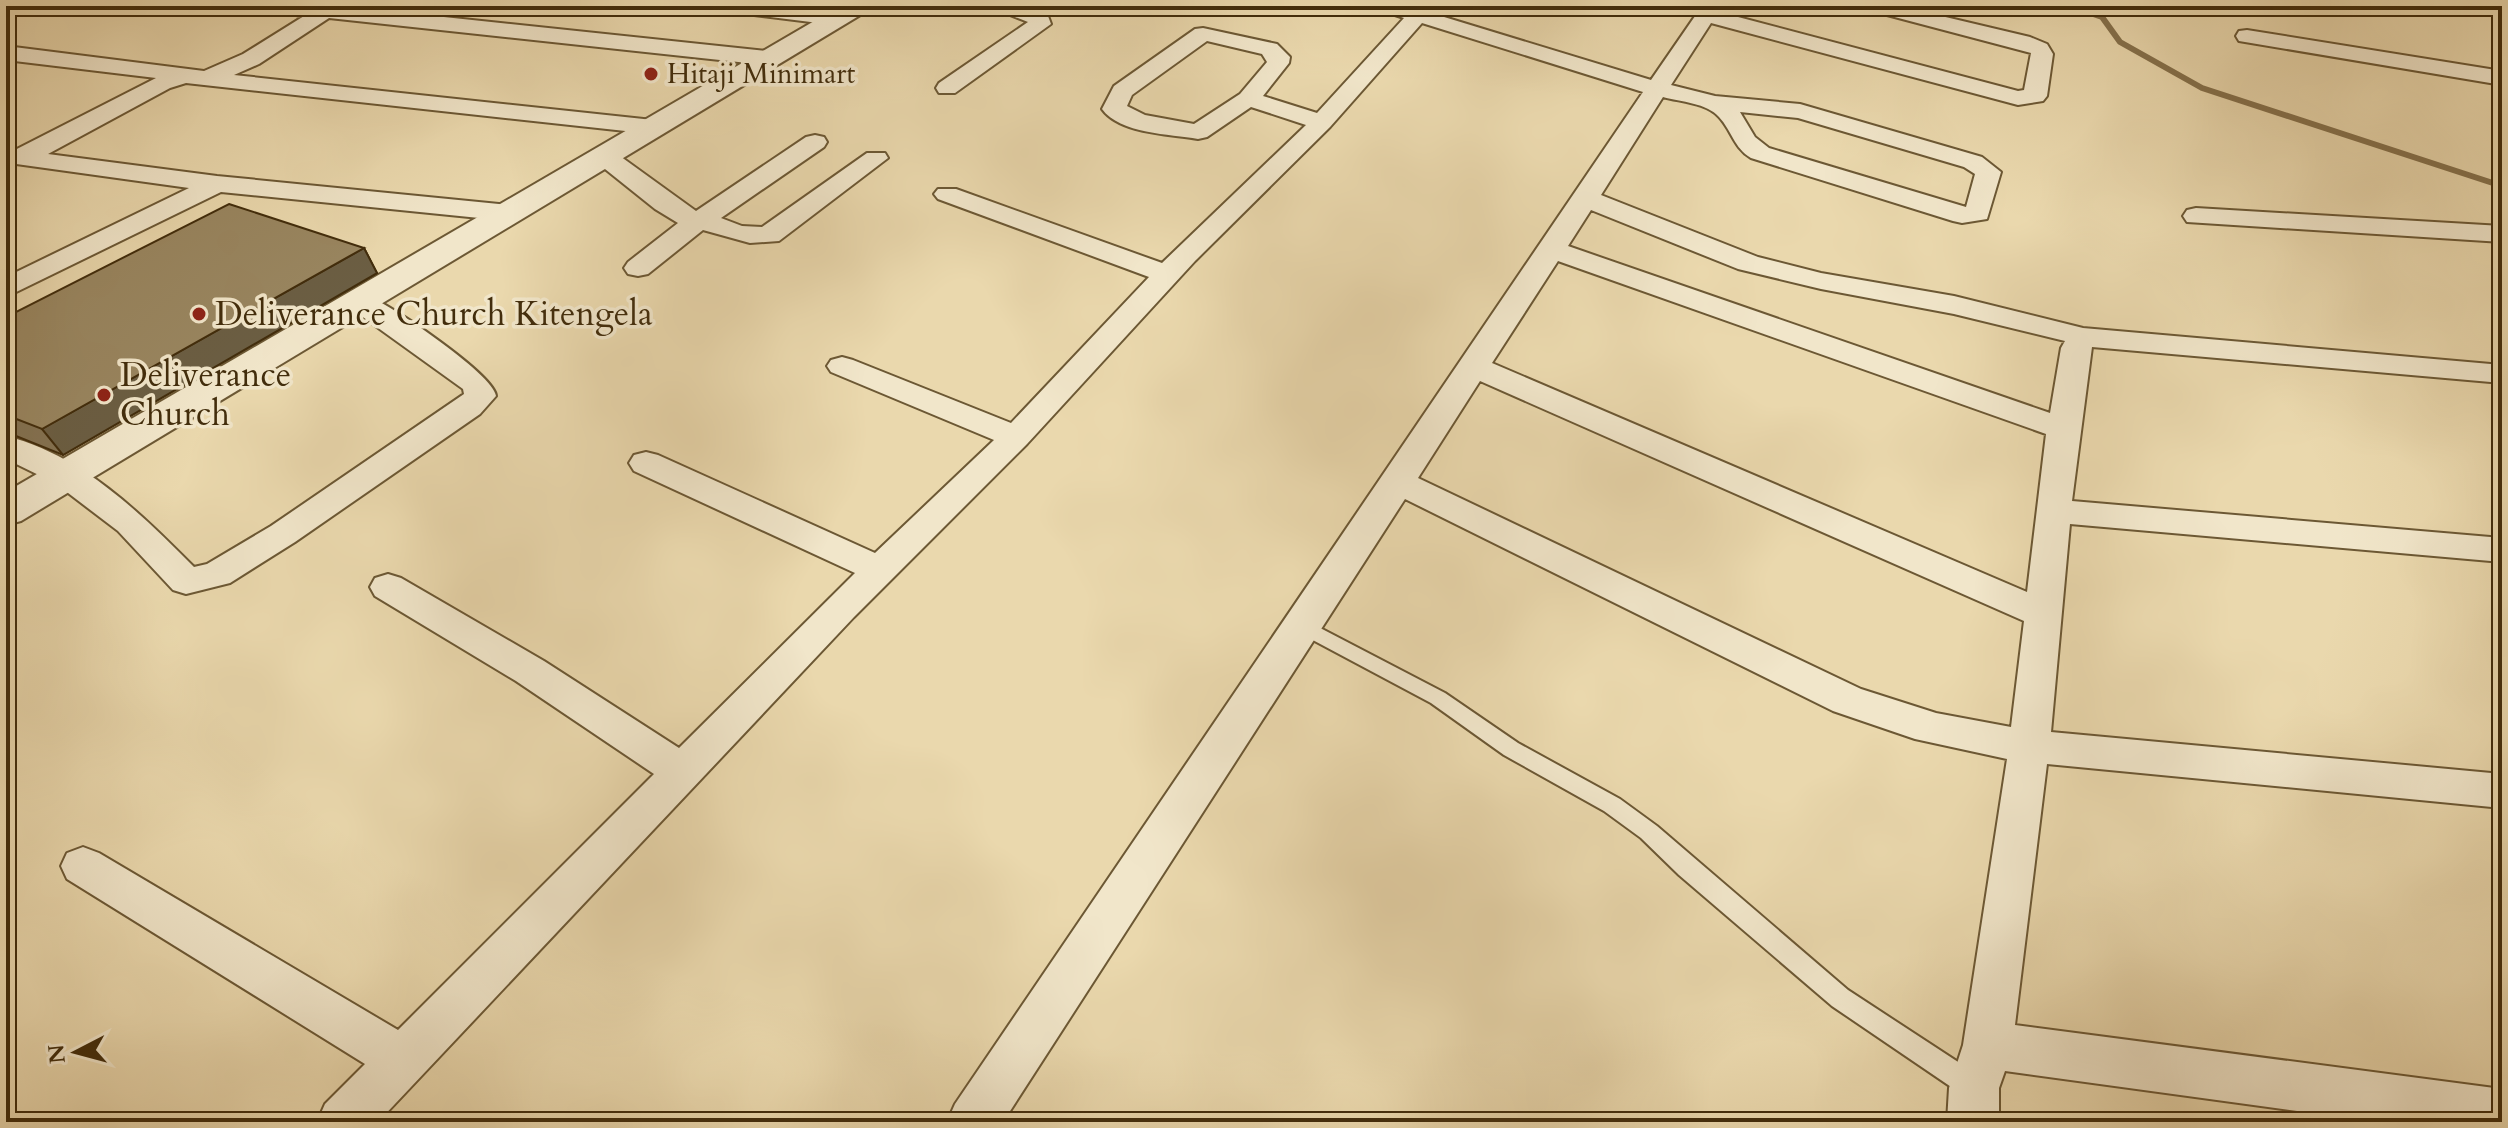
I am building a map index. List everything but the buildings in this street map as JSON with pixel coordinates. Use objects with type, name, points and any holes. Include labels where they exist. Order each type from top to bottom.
[{"type":"street","points":[[270,6],[328,9],[767,58]]},
{"type":"street","points":[[730,6],[847,12]]},
{"type":"street","points":[[947,88],[1040,24],[1041,20],[1004,6]]},
{"type":"street","points":[[208,78],[251,59],[328,9]]},
{"type":"street","points":[[343,1122],[682,771],[1016,437],[1167,274],[1322,122],[1410,9],[1657,89],[1715,103],[1800,111],[1973,162],[1988,172],[1978,213],[1962,215],[1760,153],[1744,144],[1732,114],[1715,103]]},
{"type":"street","points":[[973,1122],[1709,10],[2018,98],[2035,96],[2042,54],[2039,49],[2022,42],[1894,11]]},
{"type":"street","points":[[6,511],[847,12]]},
{"type":"street","points":[[1203,34],[1269,49],[1279,57],[1278,63],[1248,99],[1198,132],[1138,121],[1114,109],[1122,91],[1203,34]]},
{"type":"street","points":[[2247,36],[2502,78]]},
{"type":"street","points":[[6,53],[124,65],[178,76],[653,127]]},
{"type":"street","points":[[14,158],[178,76]]},
{"type":"street","points":[[1248,99],[1322,122]]},
{"type":"street","points":[[638,268],[700,219],[815,142]]},
{"type":"street","points":[[604,156],[686,219],[700,219],[737,235],[750,237],[769,235],[876,158]]},
{"type":"street","points":[[14,158],[217,184],[509,213]]},
{"type":"street","points":[[6,288],[217,184]]},
{"type":"street","points":[[947,194],[1047,233],[1167,274]]},
{"type":"street","points":[[1585,198],[1748,263],[1821,281],[1954,305],[2083,337],[2502,374]]},
{"type":"street","points":[[2196,216],[2502,234]]},
{"type":"street","points":[[1551,249],[2063,429]]},
{"type":"street","points":[[6,446],[67,475],[130,523],[186,581],[217,574],[283,534],[469,407],[480,396],[480,389],[474,382],[359,301]]},
{"type":"street","points":[[2083,337],[2076,348],[2063,429],[2029,746],[1978,1085],[2502,1114]]},
{"type":"street","points":[[842,366],[1016,437]]},
{"type":"street","points":[[1474,367],[2043,614]]},
{"type":"street","points":[[646,463],[880,570]]},
{"type":"street","points":[[1397,481],[1847,700],[1890,718],[1950,735],[2029,746],[2502,791]]},
{"type":"street","points":[[2054,511],[2502,550]]},
{"type":"street","points":[[388,587],[530,671],[682,771]]},
{"type":"street","points":[[83,866],[404,1061]]},
{"type":"lane","points":[[1301,625],[1438,698],[1511,749],[1612,805],[1649,832],[1840,998],[1978,1085]]},
{"type":"waterway","points":[[2070,6],[2102,17],[2120,42],[2202,88],[2502,186]]},
{"type":"place","name":"Hitaji Minimart","points":[[651,74]]},
{"type":"place","name":"Deliverance Church Kitengela","points":[[199,314]]},
{"type":"place","name":"Deliverance Church","points":[[104,395]]}]
